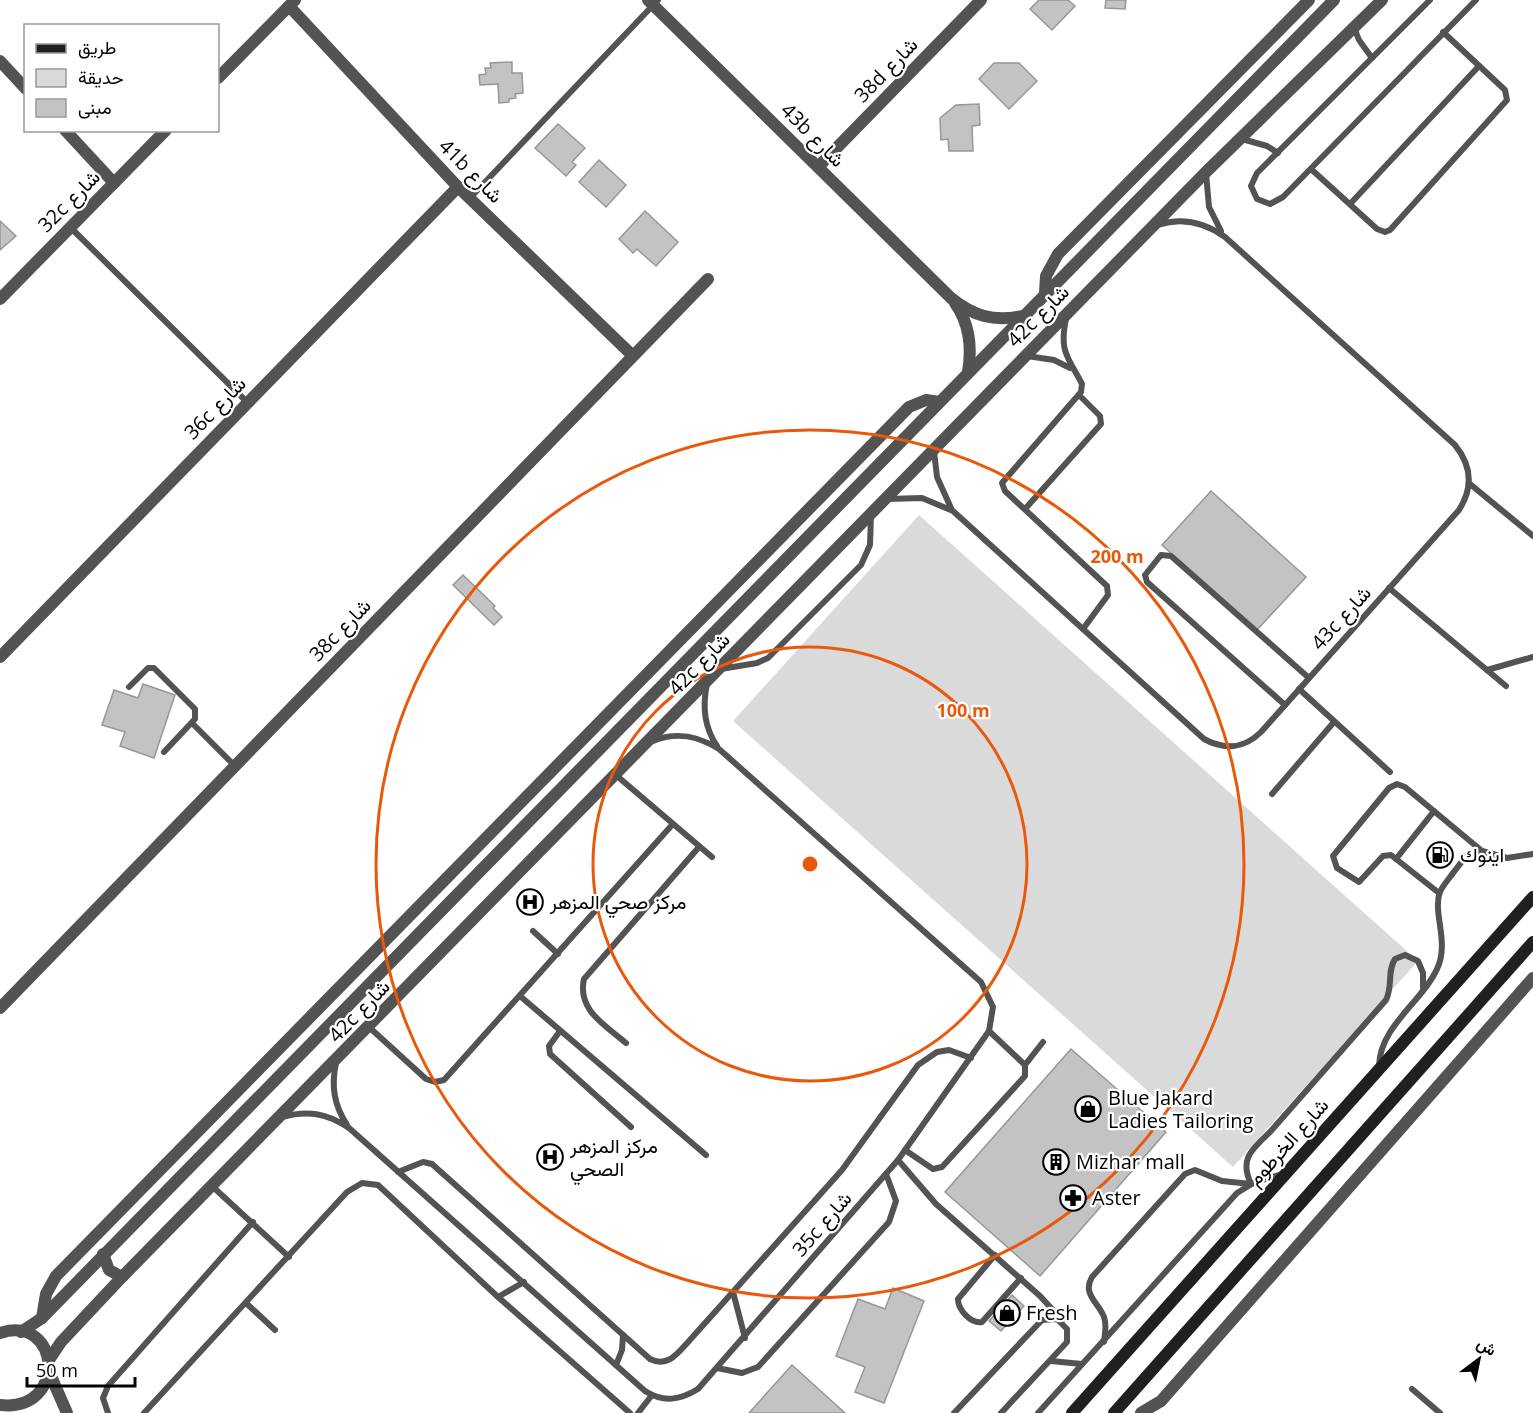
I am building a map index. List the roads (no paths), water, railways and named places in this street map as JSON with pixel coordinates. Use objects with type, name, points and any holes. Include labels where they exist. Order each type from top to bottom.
[{"type":"main road","name":"شارع الخرطوم","points":[[1072,1413],[1533,897]]},
{"type":"main road","points":[[1114,1413],[1533,942]]},
{"type":"street","name":"38d شارع","points":[[818,167],[981,0]]},
{"type":"street","points":[[1045,293],[1046,276],[1058,254],[1309,0]]},
{"type":"street","name":"42c شارع","points":[[21,1332],[42,1318],[1334,0]]},
{"type":"street","points":[[1355,30],[1356,20],[1372,0]]},
{"type":"street","name":"42c شارع","points":[[49,1360],[62,1342],[122,1277],[370,1028],[1206,172],[1355,30],[1382,0]]},
{"type":"street","name":"43b شارع","points":[[653,2],[961,306],[984,317],[996,319],[1022,316]]},
{"type":"street","points":[[219,77],[292,3]]},
{"type":"street","name":"41b شارع","points":[[292,3],[458,187],[633,356]]},
{"type":"street","points":[[0,61],[24,86]]},
{"type":"street","points":[[67,132],[114,183]]},
{"type":"street","name":"32c شارع","points":[[0,299],[164,132]]},
{"type":"street","name":"36c شارع","points":[[0,657],[458,187]]},
{"type":"street","name":"38c شارع","points":[[0,1008],[708,279]]},
{"type":"street","name":"43b شارع","points":[[951,297],[959,308],[969,333],[968,372]]},
{"type":"street","points":[[42,1318],[46,1294],[56,1276],[909,407],[926,400],[939,402]]},
{"type":"street","points":[[1141,1413],[1161,1401],[1533,978]]},
{"type":"street","points":[[103,1254],[109,1270],[122,1277]]},
{"type":"street","points":[[2,1331],[21,1332],[33,1337],[44,1347],[49,1360],[50,1374],[67,1413]]},
{"type":"street","points":[[9,1408],[24,1405],[36,1398],[45,1388],[50,1374]]},
{"type":"lane","points":[[1430,0],[1253,179],[1252,194],[1263,203],[1277,202],[1476,0]]},
{"type":"lane","points":[[470,198],[653,2]]},
{"type":"lane","points":[[1355,30],[1372,58]]},
{"type":"lane","points":[[1311,169],[1380,231],[1390,231],[1506,104],[1505,90],[1443,33]]},
{"type":"lane","points":[[1350,204],[1479,66]]},
{"type":"lane","points":[[1242,139],[1267,146],[1278,153]]},
{"type":"lane","points":[[1206,172],[1209,207],[1225,237]]},
{"type":"lane","points":[[1152,228],[1184,221],[1206,226],[1225,237],[1455,445],[1466,462],[1470,484],[1533,536]]},
{"type":"lane","points":[[71,228],[248,403]]},
{"type":"lane","points":[[1066,316],[1063,337],[1070,368],[1082,384],[1079,395],[1004,478],[1005,491],[1107,586],[1108,595],[1083,629]]},
{"type":"lane","points":[[1026,356],[1054,360],[1070,368]]},
{"type":"lane","points":[[1025,509],[1101,424],[1100,416],[1079,395]]},
{"type":"lane","name":"43c شارع","points":[[933,451],[937,477],[953,511]]},
{"type":"lane","name":"43c شارع","points":[[887,499],[922,498],[953,511],[1212,743],[1229,747],[1246,743],[1261,732],[1459,510],[1470,484]]},
{"type":"lane","points":[[720,669],[757,663],[768,658],[861,566],[870,545],[871,515]]},
{"type":"lane","points":[[1285,705],[1147,582],[1145,575],[1161,555],[1171,556],[1309,678]]},
{"type":"lane","points":[[1389,588],[1506,686]]},
{"type":"lane","points":[[1487,670],[1533,657]]},
{"type":"lane","points":[[129,687],[148,668],[154,668],[193,705],[196,714],[192,723],[164,752]]},
{"type":"lane","points":[[707,683],[704,697],[706,725],[719,749]]},
{"type":"lane","points":[[1299,689],[1390,772]]},
{"type":"lane","points":[[1272,794],[1334,722]]},
{"type":"lane","points":[[192,723],[235,766]]},
{"type":"lane","points":[[649,743],[673,735],[685,735],[719,749],[981,982],[993,1007],[989,1031],[1025,1065],[1026,1072],[1023,1079],[942,1167],[933,1169],[905,1150]]},
{"type":"lane","points":[[617,776],[712,857]]},
{"type":"lane","points":[[1439,893],[1396,859],[1386,855],[1359,882],[1337,868],[1332,861],[1336,852],[1394,785],[1402,785],[1482,850],[1507,858],[1533,854]]},
{"type":"lane","points":[[1396,859],[1434,811]]},
{"type":"lane","points":[[370,1028],[430,1081],[444,1080],[672,825]]},
{"type":"lane","points":[[626,1042],[588,1010],[583,1000],[584,979],[699,847]]},
{"type":"lane","points":[[1379,1070],[1379,1057],[1389,1035],[1433,976],[1442,953],[1439,893],[1467,855],[1482,850]]},
{"type":"lane","points":[[532,931],[558,954]]},
{"type":"lane","points":[[1251,1184],[1245,1163],[1251,1149],[1270,1132],[1386,1000],[1391,987],[1391,968],[1395,959],[1410,955],[1418,961],[1423,973],[1423,988]]},
{"type":"lane","points":[[520,996],[706,1155]]},
{"type":"lane","points":[[560,1031],[549,1046],[550,1054],[631,1127]]},
{"type":"lane","name":"35c شارع","points":[[652,1395],[668,1399],[684,1397],[699,1389],[898,1160],[989,1031]]},
{"type":"lane","points":[[1025,1065],[1043,1042]]},
{"type":"lane","points":[[398,1172],[423,1162],[432,1164],[650,1359],[659,1362],[668,1361],[733,1293],[842,1170],[918,1065],[937,1052],[961,1052],[971,1058]]},
{"type":"lane","points":[[336,1062],[333,1083],[336,1103],[349,1128]]},
{"type":"lane","points":[[282,1117],[295,1113],[324,1115],[349,1128],[652,1395],[638,1413]]},
{"type":"lane","points":[[898,1160],[936,1204],[1021,1278],[1067,1329],[1067,1342],[1001,1413]]},
{"type":"lane","points":[[1104,1342],[1104,1319],[1089,1294],[1089,1282],[1185,1173],[1195,1170],[1222,1181],[1251,1184]]},
{"type":"lane","points":[[1038,1413],[1237,1193],[1251,1184],[1287,1173]]},
{"type":"lane","points":[[717,1368],[742,1373],[758,1367],[889,1222],[894,1216],[896,1201],[886,1174]]},
{"type":"lane","points":[[144,1413],[355,1185],[363,1183],[370,1186],[378,1185],[498,1297],[630,1413]]},
{"type":"lane","points":[[213,1187],[289,1257]]},
{"type":"lane","points":[[108,1413],[103,1398],[108,1386],[253,1222]]},
{"type":"lane","points":[[995,1255],[958,1299],[960,1309],[974,1322],[982,1322],[1021,1278]]},
{"type":"lane","points":[[498,1297],[524,1282]]},
{"type":"lane","points":[[733,1293],[745,1338]]},
{"type":"lane","points":[[246,1303],[275,1330]]},
{"type":"lane","points":[[954,1413],[1042,1320],[1057,1319],[1064,1323]]},
{"type":"lane","points":[[616,1365],[622,1350],[623,1335]]},
{"type":"lane","points":[[1051,1361],[1082,1364]]},
{"type":"lane","points":[[1412,1389],[1440,1413]]},
{"type":"place","name":"اينوك","points":[[1440,855]]},
{"type":"place","name":"مركز صحي المزهر","points":[[530,902]]},
{"type":"place","name":"Blue Jakard Ladies Tailoring","points":[[1088,1109]]},
{"type":"place","name":"مركز المزهر الصحي","points":[[550,1157]]},
{"type":"place","name":"Mizhar mall","points":[[1056,1162]]},
{"type":"place","name":"Aster","points":[[1073,1198]]},
{"type":"place","name":"Fresh","points":[[1007,1313]]}]
